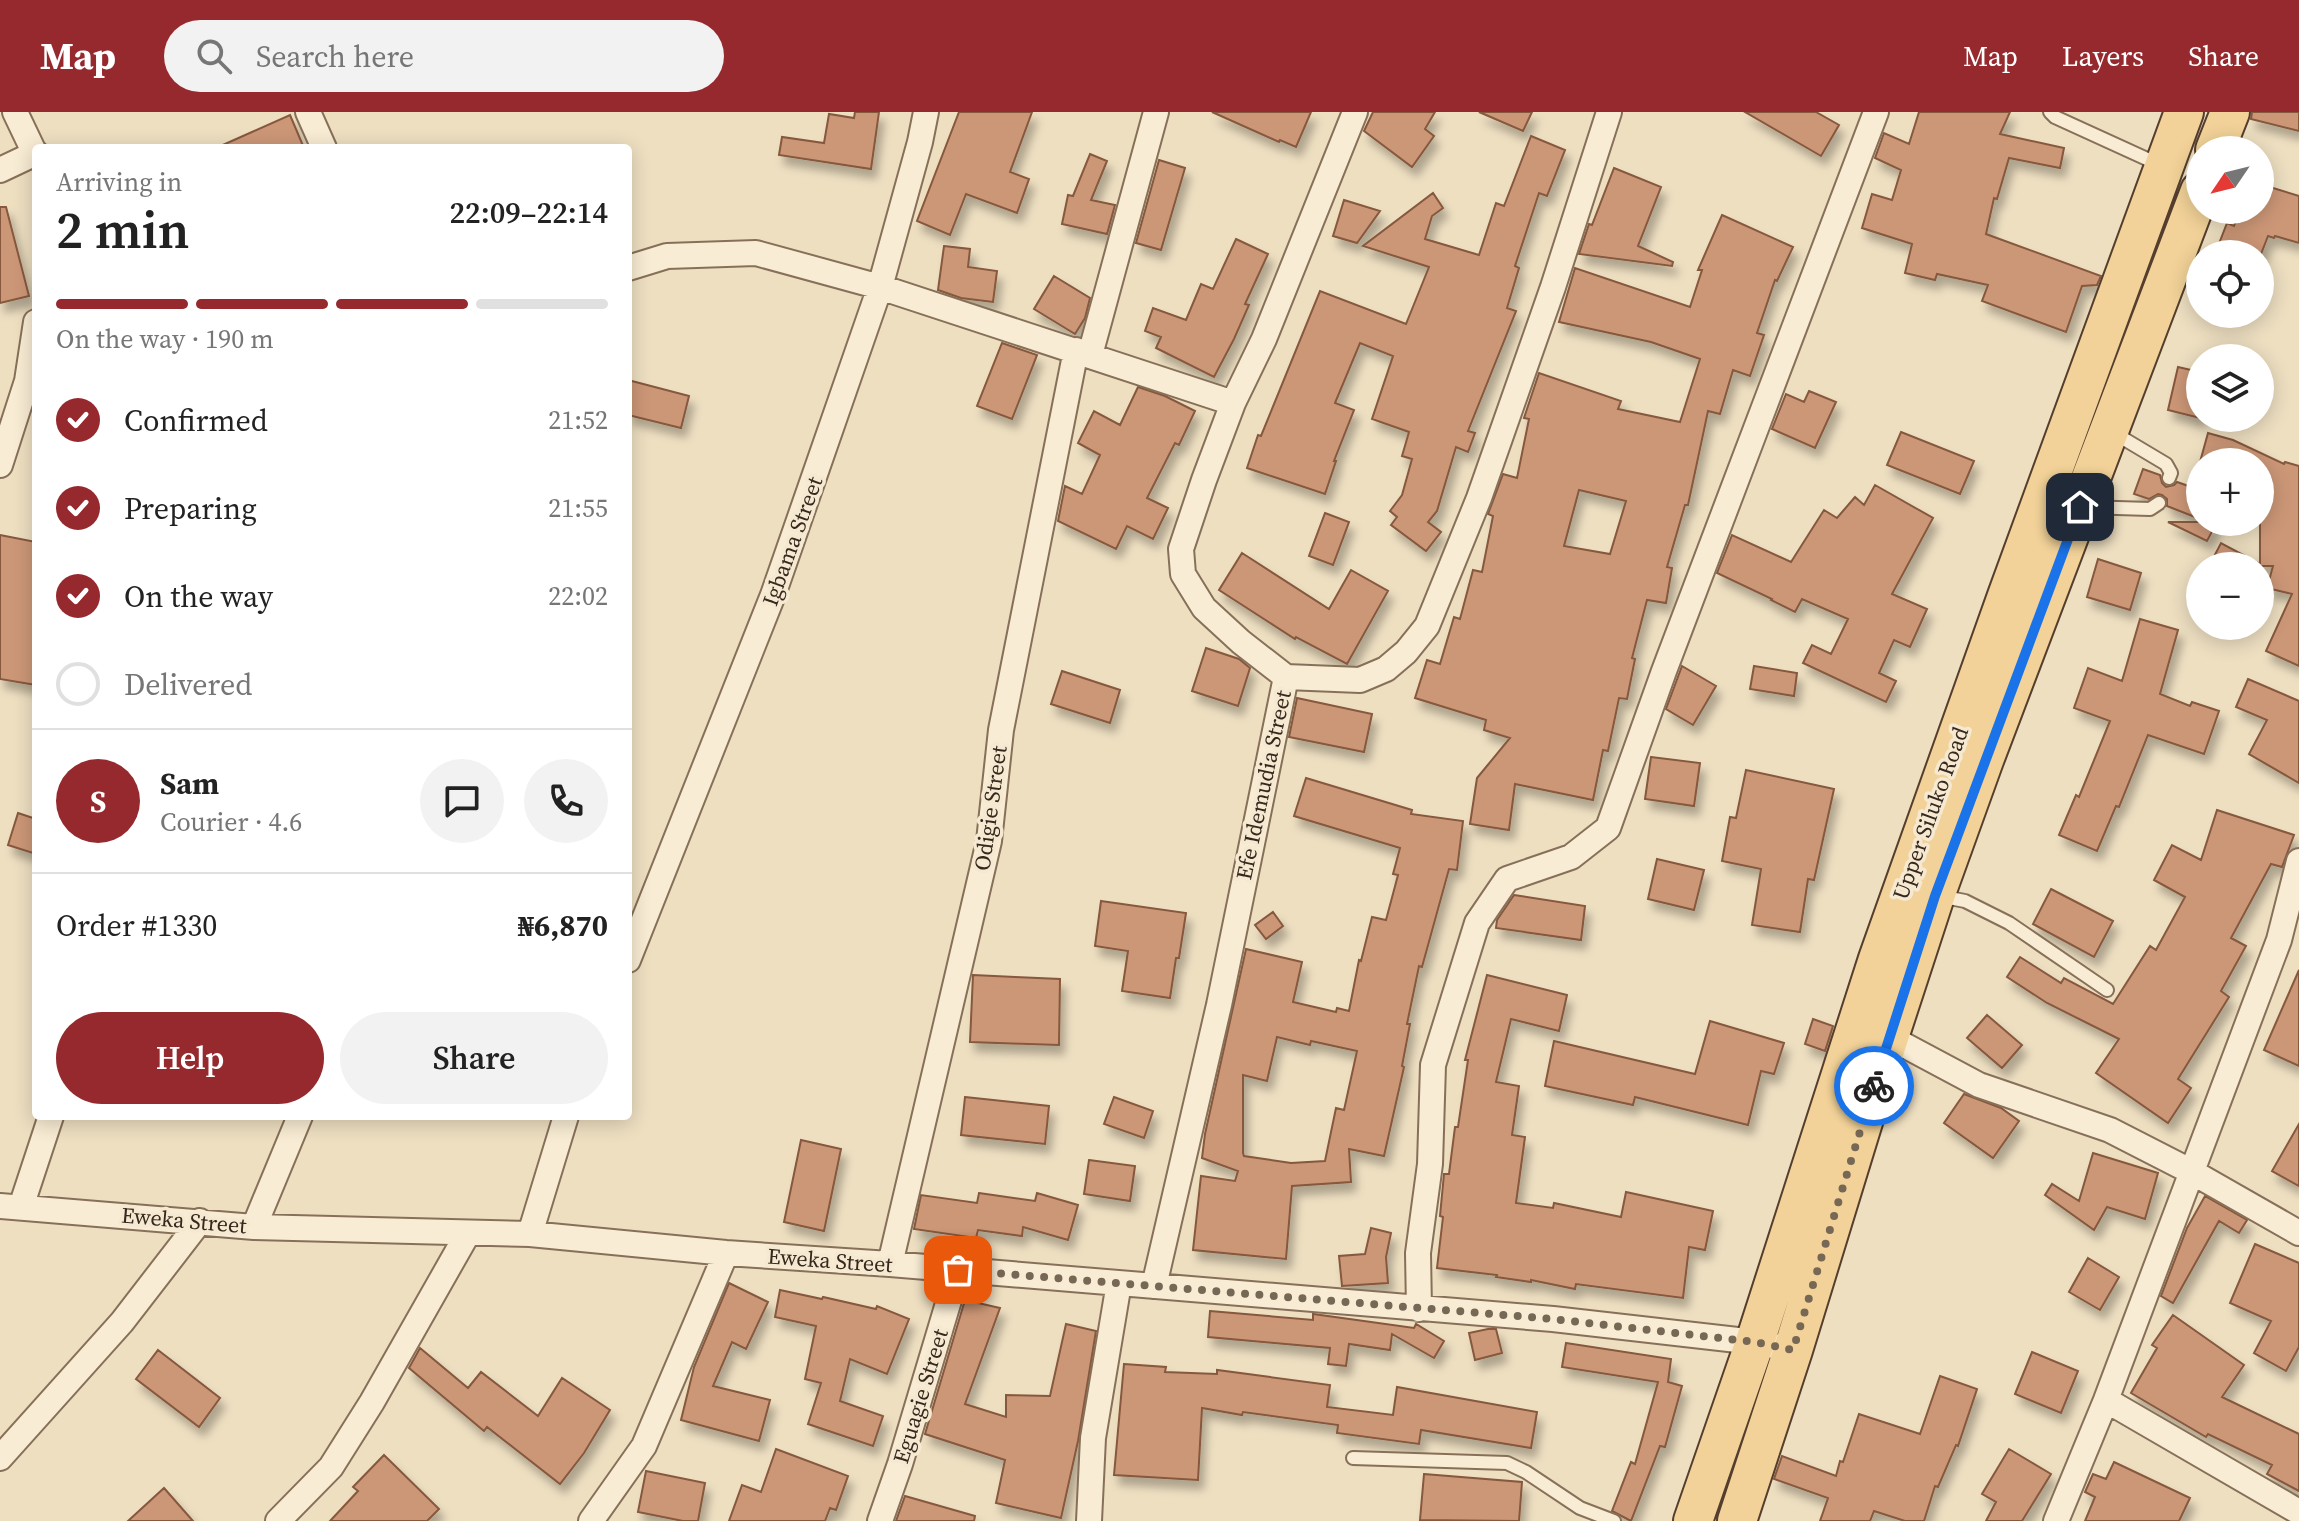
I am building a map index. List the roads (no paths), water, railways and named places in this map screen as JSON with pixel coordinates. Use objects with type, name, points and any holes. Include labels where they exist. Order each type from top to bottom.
[{"type":"main road","name":"Upper Siluko Road","points":[[1693,1521],[1755,1342],[1878,959],[2184,112]]},
{"type":"main road","points":[[2221,136],[2230,112]]},
{"type":"main road","name":"Upper Siluko Road","points":[[1737,1521],[1935,896],[2187,224]]},
{"type":"street","points":[[15,112],[32,147]]},
{"type":"street","points":[[308,112],[322,144]]},
{"type":"street","name":"Igbama Street","points":[[632,950],[773,595],[880,287],[926,112]]},
{"type":"street","name":"Odigie Street","points":[[890,1264],[989,841],[1001,730],[1083,352],[1156,112]]},
{"type":"street","name":"Efe Idemudia Street","points":[[1154,1286],[1219,1005],[1286,677],[1204,608],[1183,574],[1181,549],[1233,403],[1264,339],[1355,112]]},
{"type":"street","points":[[1286,677],[1360,680],[1386,669],[1406,652],[1427,626],[1484,484],[1553,287],[1609,112]]},
{"type":"street","points":[[1419,1309],[1418,1253],[1430,1164],[1433,1065],[1477,923],[1507,879],[1571,857],[1608,828],[1664,671],[1876,112]]},
{"type":"street","points":[[0,170],[32,157]]},
{"type":"street","points":[[632,267],[667,256],[756,253],[880,287],[1233,403]]},
{"type":"street","points":[[0,465],[27,381],[32,348]]},
{"type":"street","points":[[2056,1521],[2106,1400],[2192,1172],[2289,944],[2299,861]]},
{"type":"street","points":[[1889,1037],[1979,1085],[2110,1130],[2299,1233]]},
{"type":"street","points":[[11,1206],[49,1120]]},
{"type":"street","points":[[254,1227],[298,1120]]},
{"type":"street","points":[[530,1234],[565,1120]]},
{"type":"street","name":"Eweka Street","points":[[11,1206],[254,1227],[530,1234],[726,1253],[1553,1319],[1755,1342]]},
{"type":"street","points":[[0,1458],[122,1322],[200,1221]]},
{"type":"street","points":[[278,1521],[331,1467],[372,1402],[468,1233]]},
{"type":"street","points":[[591,1521],[644,1446],[726,1253]]},
{"type":"street","name":"Eguagie Street","points":[[880,1521],[958,1270]]},
{"type":"street","points":[[1089,1521],[1093,1438],[1119,1283]]},
{"type":"street","points":[[1755,1342],[1793,1350]]},
{"type":"street","points":[[2106,1400],[2299,1512]]},
{"type":"lane","points":[[2050,112],[2165,167]]},
{"type":"lane","points":[[2109,430],[2166,464],[2171,473],[2169,478]]},
{"type":"lane","points":[[2080,507],[2150,509],[2159,503]]},
{"type":"lane","points":[[1935,896],[1965,901],[2009,923],[2107,990]]},
{"type":"lane","points":[[1353,1458],[1507,1463],[1580,1508],[1614,1521]]}]
